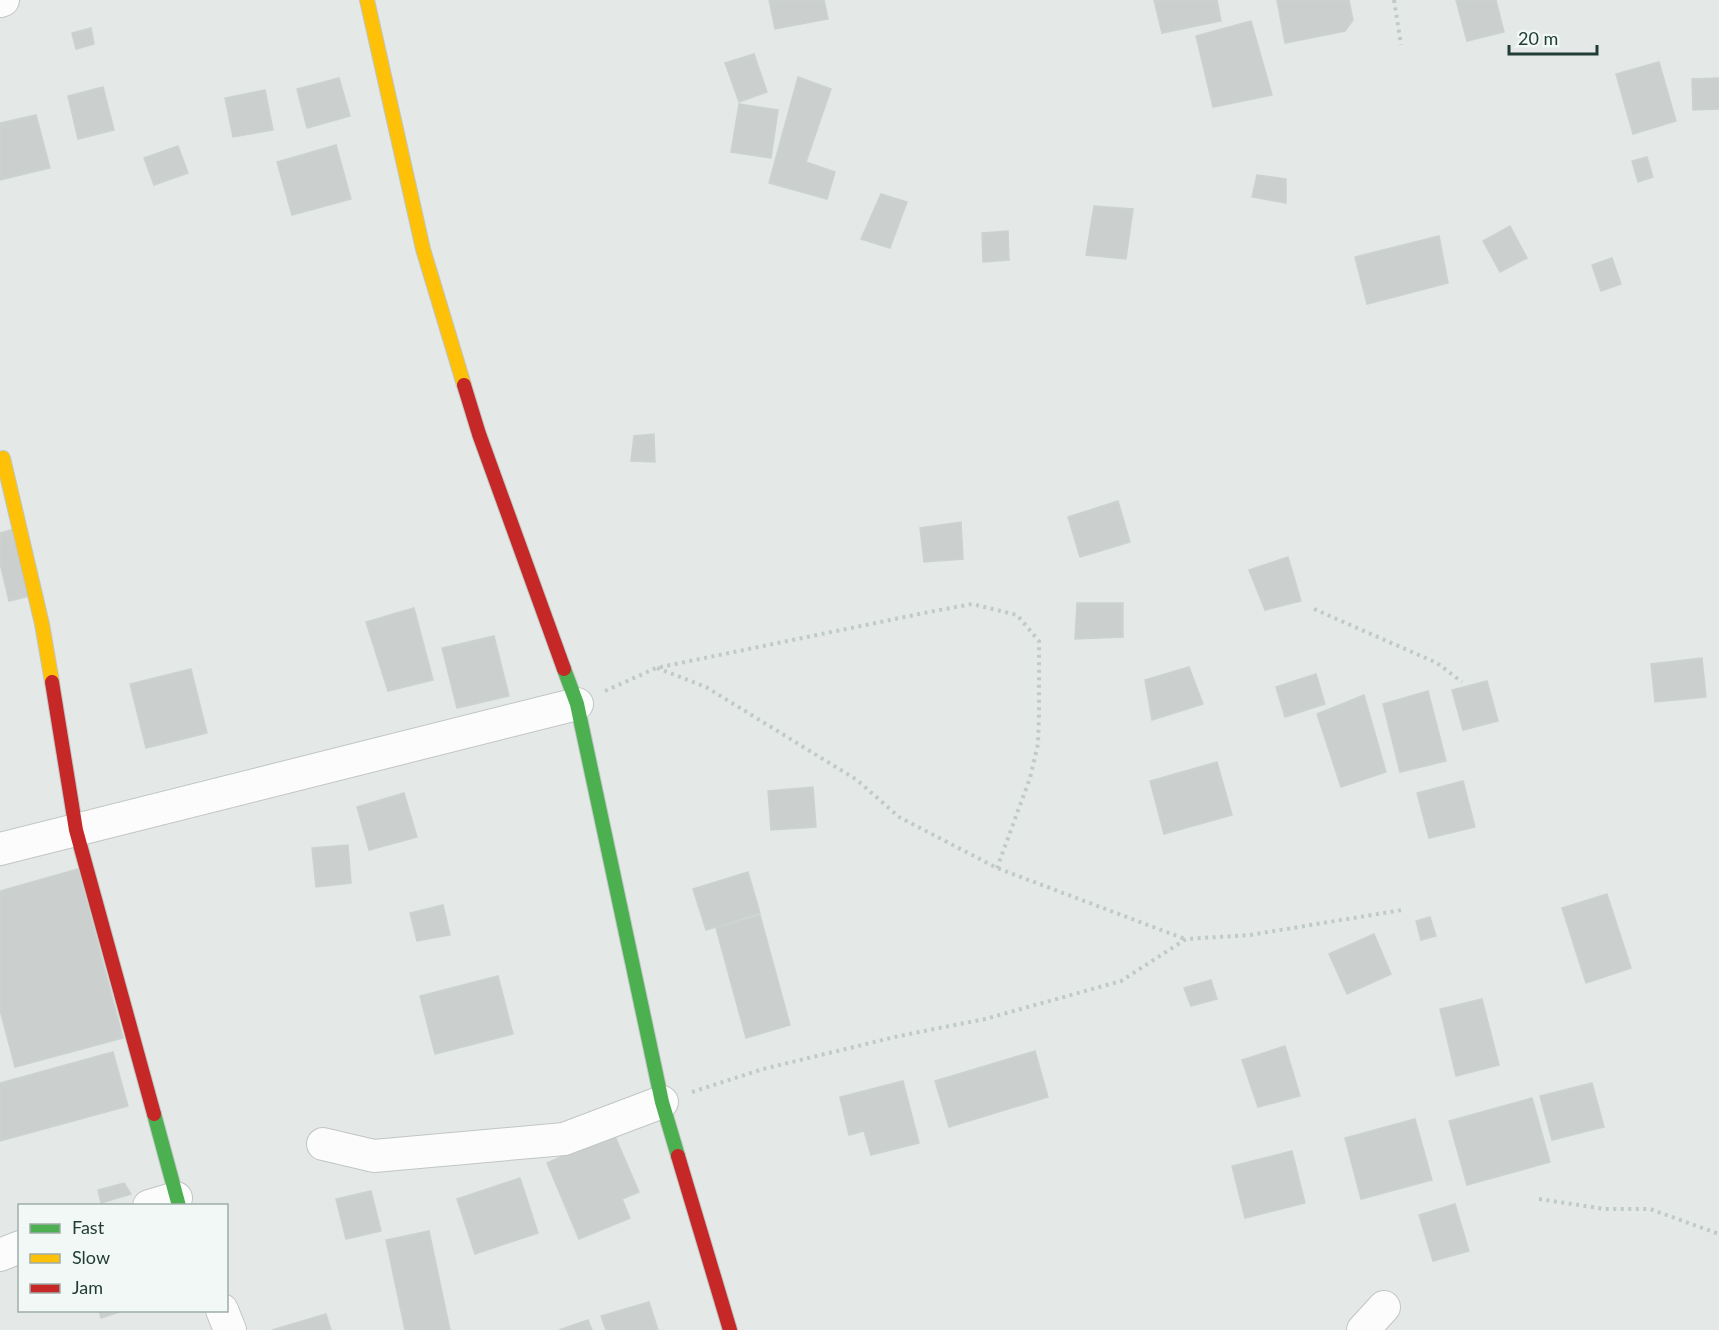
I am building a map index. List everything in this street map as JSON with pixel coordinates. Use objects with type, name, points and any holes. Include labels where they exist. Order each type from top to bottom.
[{"type":"street","points":[[367,0],[423,249],[479,434],[577,704],[662,1102],[730,1330]]},
{"type":"street","points":[[3,458],[42,624],[76,830],[168,1203]]},
{"type":"street","points":[[0,849],[577,704]]},
{"type":"street","points":[[323,1144],[374,1156],[564,1139],[662,1102]]},
{"type":"street","points":[[0,1255],[18,1248]]},
{"type":"street","points":[[1363,1330],[1384,1306]]},
{"type":"street","points":[[222,1312],[230,1330]]},
{"type":"path","points":[[1394,0],[1401,45]]},
{"type":"path","points":[[577,704],[656,668],[843,628],[972,604],[1017,615],[1038,641],[1038,744],[1030,778],[997,868]]},
{"type":"path","points":[[1314,609],[1437,663],[1462,682]]},
{"type":"path","points":[[656,668],[706,687],[857,780],[899,817],[997,868],[1186,939],[1250,935],[1299,925],[1402,910]]},
{"type":"path","points":[[662,1102],[763,1069],[899,1036],[985,1019],[1121,981],[1186,939]]},
{"type":"path","points":[[1539,1199],[1605,1209],[1650,1209],[1719,1234]]},
{"type":"building","points":[[769,0],[824,0],[828,19],[775,29]]},
{"type":"building","points":[[1154,0],[1217,0],[1221,21],[1162,33]]},
{"type":"building","points":[[1277,0],[1349,0],[1353,20],[1345,31],[1285,43]]},
{"type":"building","points":[[1456,0],[1496,0],[1504,32],[1467,41]]},
{"type":"building","points":[[1251,21],[1272,95],[1213,107],[1196,36]]},
{"type":"building","points":[[91,28],[94,44],[76,49],[72,33]]},
{"type":"building","points":[[754,54],[767,92],[739,102],[725,63]]},
{"type":"building","points":[[1659,62],[1676,121],[1633,134],[1616,74]]},
{"type":"building","points":[[798,77],[831,89],[806,162],[835,172],[827,199],[769,183]]},
{"type":"building","points":[[339,78],[350,116],[307,128],[297,89]]},
{"type":"building","points":[[1719,78],[1719,109],[1693,110],[1692,79]]},
{"type":"building","points":[[103,87],[114,130],[78,139],[68,96]]},
{"type":"building","points":[[265,90],[273,130],[233,137],[225,98]]},
{"type":"building","points":[[739,104],[778,110],[771,158],[731,152]]},
{"type":"building","points":[[36,115],[50,168],[0,180],[0,123]]},
{"type":"building","points":[[336,145],[351,199],[292,215],[277,162]]},
{"type":"building","points":[[178,146],[188,173],[154,185],[144,158]]},
{"type":"building","points":[[1647,157],[1653,177],[1638,182],[1632,161]]},
{"type":"building","points":[[1257,175],[1286,179],[1286,203],[1252,197]]},
{"type":"building","points":[[881,194],[907,202],[890,248],[861,239]]},
{"type":"building","points":[[1094,206],[1133,209],[1126,259],[1086,255]]},
{"type":"building","points":[[1510,226],[1527,258],[1500,272],[1483,241]]},
{"type":"building","points":[[1008,231],[1009,260],[983,262],[982,233]]},
{"type":"building","points":[[1439,236],[1448,283],[1367,304],[1355,257]]},
{"type":"building","points":[[1612,258],[1621,284],[1601,291],[1592,265]]},
{"type":"building","points":[[654,434],[655,462],[631,461],[634,436]]},
{"type":"building","points":[[1118,501],[1130,542],[1080,557],[1068,517]]},
{"type":"building","points":[[961,522],[963,559],[924,562],[920,528]]},
{"type":"building","points":[[14,529],[30,596],[9,601],[0,563],[0,533]]},
{"type":"building","points":[[1288,557],[1301,601],[1265,610],[1249,570]]},
{"type":"building","points":[[1077,603],[1123,603],[1123,637],[1075,639]]},
{"type":"building","points":[[414,608],[433,680],[388,691],[366,622]]},
{"type":"building","points":[[494,636],[509,696],[457,708],[442,648]]},
{"type":"building","points":[[1702,658],[1706,697],[1655,702],[1651,664]]},
{"type":"building","points":[[1189,667],[1203,704],[1152,720],[1145,680]]},
{"type":"building","points":[[191,669],[207,733],[146,748],[130,684]]},
{"type":"building","points":[[1316,674],[1325,704],[1285,717],[1276,687]]},
{"type":"building","points":[[1487,681],[1498,721],[1463,730],[1452,690]]},
{"type":"building","points":[[1428,691],[1446,761],[1400,772],[1383,704]]},
{"type":"building","points":[[1364,695],[1386,772],[1341,787],[1317,714]]},
{"type":"building","points":[[1217,762],[1232,815],[1164,834],[1150,781]]},
{"type":"building","points":[[1463,781],[1475,827],[1429,838],[1417,793]]},
{"type":"building","points":[[813,787],[816,827],[771,830],[768,791]]},
{"type":"building","points":[[404,793],[417,837],[369,850],[357,807]]},
{"type":"building","points":[[348,845],[351,883],[316,887],[312,848]]},
{"type":"building","points":[[78,869],[123,1038],[15,1067],[0,1010],[0,891]]},
{"type":"building","points":[[748,872],[760,913],[706,930],[693,889]]},
{"type":"building","points":[[1607,894],[1631,968],[1586,983],[1562,908]]},
{"type":"building","points":[[443,905],[450,935],[417,941],[410,913]]},
{"type":"building","points":[[760,915],[790,1025],[746,1038],[716,928]]},
{"type":"building","points":[[1430,917],[1436,936],[1421,940],[1416,921]]},
{"type":"building","points":[[1374,934],[1391,974],[1347,994],[1329,954]]},
{"type":"building","points":[[498,976],[513,1034],[435,1054],[420,996]]},
{"type":"building","points":[[1211,980],[1217,999],[1191,1006],[1184,988]]},
{"type":"building","points":[[1482,999],[1499,1065],[1456,1076],[1440,1009]]},
{"type":"building","points":[[1285,1046],[1300,1096],[1258,1107],[1242,1060]]},
{"type":"building","points":[[1035,1051],[1048,1097],[949,1127],[935,1081]]},
{"type":"building","points":[[113,1052],[128,1106],[0,1141],[0,1083]]},
{"type":"building","points":[[903,1081],[919,1143],[871,1155],[864,1131],[849,1135],[840,1097]]},
{"type":"building","points":[[1592,1083],[1604,1127],[1552,1140],[1540,1096]]},
{"type":"building","points":[[1532,1098],[1550,1162],[1467,1185],[1449,1121]]},
{"type":"building","points":[[1415,1119],[1432,1180],[1361,1199],[1345,1138]]},
{"type":"building","points":[[614,1134],[639,1192],[622,1199],[630,1218],[579,1239],[547,1163]]},
{"type":"building","points":[[1292,1151],[1305,1203],[1245,1218],[1232,1166]]},
{"type":"building","points":[[520,1178],[538,1233],[475,1254],[457,1199]]},
{"type":"building","points":[[124,1183],[131,1194],[101,1203],[98,1190]]},
{"type":"building","points":[[371,1191],[381,1231],[346,1239],[336,1199]]},
{"type":"building","points":[[1455,1204],[1469,1251],[1433,1261],[1419,1215]]},
{"type":"building","points":[[429,1231],[450,1330],[405,1330],[386,1240]]},
{"type":"building","points":[[649,1302],[658,1330],[606,1330],[601,1316]]},
{"type":"building","points":[[100,1312],[119,1312],[101,1318]]},
{"type":"building","points":[[326,1314],[331,1330],[272,1330]]},
{"type":"building","points":[[588,1320],[592,1330],[559,1330]]},
{"type":"traffic: fast","points":[[564,669],[577,704],[662,1102],[678,1156]]},
{"type":"traffic: fast","points":[[154,1114],[178,1204]]},
{"type":"traffic: slow","points":[[367,0],[423,249],[464,385]]},
{"type":"traffic: slow","points":[[3,458],[42,624],[52,682]]},
{"type":"traffic: jam","points":[[464,385],[479,434],[564,669]]},
{"type":"traffic: jam","points":[[52,682],[76,830],[154,1114]]},
{"type":"traffic: jam","points":[[678,1156],[730,1330]]}]
